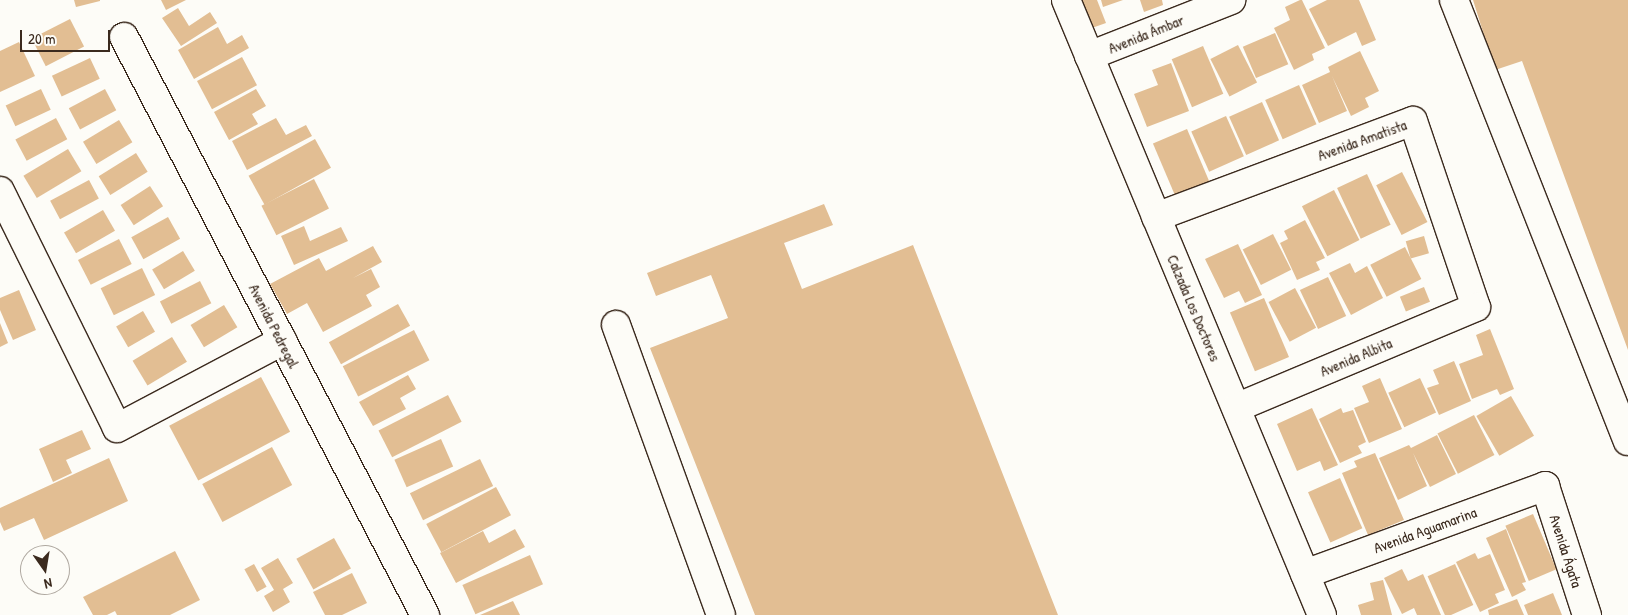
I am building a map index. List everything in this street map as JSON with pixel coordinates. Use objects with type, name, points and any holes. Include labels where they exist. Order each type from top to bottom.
[{"type":"street","name":"Calzada Los Doctores","points":[[1066,0],[1322,615]]},
{"type":"street","name":"Avenida Ámbar","points":[[1089,56],[1231,0]]},
{"type":"street","points":[[1454,0],[1628,441]]},
{"type":"street","name":"Avenida Pedregal","points":[[124,37],[425,615]]},
{"type":"street","name":"Avenida Amatista","points":[[1156,217],[1413,121],[1476,307]]},
{"type":"street","points":[[0,191],[8,229],[117,428],[282,341]]},
{"type":"street","name":"Avenida Albita","points":[[1236,408],[1476,307]]},
{"type":"street","points":[[616,325],[720,615]]},
{"type":"street","name":"Avenida Aguamarina","points":[[1305,574],[1545,486]]},
{"type":"street","name":"Avenida Ágata","points":[[1545,486],[1588,615]]},
{"type":"building","points":[[74,0],[100,0],[100,1],[76,7]]},
{"type":"building","points":[[161,0],[186,0],[166,10]]},
{"type":"building","points":[[1078,0],[1097,0],[1106,23],[1089,29]]},
{"type":"building","points":[[1101,0],[1123,0],[1103,7]]},
{"type":"building","points":[[1140,0],[1162,0],[1163,5],[1144,12]]},
{"type":"building","points":[[1302,0],[1325,48],[1312,54],[1314,60],[1294,70],[1274,28],[1290,20],[1285,7]]},
{"type":"building","points":[[1327,0],[1359,0],[1376,40],[1362,46],[1356,32],[1328,46],[1309,9]]},
{"type":"building","points":[[1473,0],[1628,0],[1628,350],[1522,61],[1495,70]]},
{"type":"building","points":[[178,8],[189,26],[210,12],[217,23],[181,46],[162,18]]},
{"type":"building","points":[[70,19],[84,47],[46,66],[32,39]]},
{"type":"building","points":[[218,27],[227,44],[242,35],[249,48],[194,79],[178,50]]},
{"type":"building","points":[[1275,33],[1288,64],[1256,78],[1243,47]]},
{"type":"building","points":[[19,42],[35,76],[0,92],[0,51]]},
{"type":"building","points":[[1238,45],[1257,82],[1229,96],[1210,59]]},
{"type":"building","points":[[1203,46],[1223,94],[1192,107],[1172,59]]},
{"type":"building","points":[[1360,51],[1379,91],[1365,98],[1369,107],[1351,116],[1332,76],[1347,111],[1319,123],[1302,85],[1330,72],[1328,67]]},
{"type":"building","points":[[242,57],[257,85],[212,109],[197,81]]},
{"type":"building","points":[[90,58],[100,79],[62,97],[52,76]]},
{"type":"building","points":[[1171,63],[1189,111],[1147,127],[1134,94],[1158,85],[1152,70]]},
{"type":"building","points":[[1299,85],[1316,124],[1283,139],[1265,100]]},
{"type":"building","points":[[41,89],[51,110],[15,126],[6,105]]},
{"type":"building","points":[[105,89],[116,110],[80,129],[69,108]]},
{"type":"building","points":[[256,89],[266,106],[252,114],[258,124],[229,140],[214,112]]},
{"type":"building","points":[[1262,102],[1279,140],[1246,155],[1229,117]]},
{"type":"building","points":[[1226,116],[1244,156],[1209,172],[1191,131]]},
{"type":"building","points":[[56,118],[67,139],[27,161],[15,140]]},
{"type":"building","points":[[276,118],[286,135],[306,125],[312,136],[247,170],[232,141]]},
{"type":"building","points":[[119,120],[132,142],[96,164],[83,142]]},
{"type":"building","points":[[1187,129],[1211,186],[1177,201],[1153,143]]},
{"type":"building","points":[[315,139],[331,168],[265,205],[249,176]]},
{"type":"building","points":[[68,149],[81,171],[37,198],[23,176]]},
{"type":"building","points":[[136,153],[148,172],[110,195],[99,176]]},
{"type":"building","points":[[1402,172],[1427,222],[1402,235],[1376,185]]},
{"type":"building","points":[[1367,174],[1391,225],[1361,239],[1337,188]]},
{"type":"building","points":[[314,179],[329,208],[276,235],[261,206]]},
{"type":"building","points":[[89,180],[99,199],[60,219],[50,201]]},
{"type":"building","points":[[150,186],[163,206],[134,225],[121,205]]},
{"type":"building","points":[[1334,190],[1359,240],[1327,256],[1302,206]]},
{"type":"building","points":[[824,204],[833,225],[784,243],[802,289],[913,245],[1058,615],[755,615],[650,348],[728,318],[711,275],[656,296],[647,273]]},
{"type":"building","points":[[103,210],[115,231],[76,253],[64,232]]},
{"type":"building","points":[[168,217],[180,239],[143,259],[131,237]]},
{"type":"building","points":[[1305,220],[1325,258],[1316,262],[1320,270],[1297,280],[1280,243],[1288,239],[1284,231]]},
{"type":"building","points":[[304,226],[310,241],[341,227],[348,241],[294,265],[281,236]]},
{"type":"building","points":[[1273,234],[1291,270],[1261,285],[1243,249]]},
{"type":"building","points":[[1424,236],[1429,253],[1411,259],[1406,241]]},
{"type":"building","points":[[119,239],[132,264],[91,285],[78,260]]},
{"type":"building","points":[[1238,244],[1262,295],[1245,303],[1239,291],[1224,298],[1205,259]]},
{"type":"building","points":[[373,246],[382,262],[353,278],[371,269],[380,287],[366,295],[372,306],[323,332],[307,303],[287,314],[270,284],[319,258],[326,271]]},
{"type":"building","points":[[1405,247],[1421,279],[1387,297],[1370,265]]},
{"type":"building","points":[[183,251],[195,271],[164,289],[152,270]]},
{"type":"building","points":[[1350,263],[1355,273],[1367,266],[1383,298],[1351,315],[1329,273]]},
{"type":"building","points":[[142,268],[155,295],[114,315],[101,288]]},
{"type":"building","points":[[1328,277],[1346,316],[1318,329],[1300,290]]},
{"type":"building","points":[[200,281],[211,303],[171,324],[160,301]]},
{"type":"building","points":[[1424,287],[1430,302],[1406,312],[1400,297]]},
{"type":"building","points":[[1295,288],[1316,328],[1290,342],[1269,302]]},
{"type":"building","points":[[19,290],[36,330],[13,340],[0,310],[0,298]]},
{"type":"building","points":[[1264,298],[1289,357],[1255,371],[1230,312]]},
{"type":"building","points":[[398,304],[410,326],[341,364],[329,342]]},
{"type":"building","points":[[224,305],[237,327],[204,347],[191,325]]},
{"type":"building","points":[[143,311],[155,332],[128,347],[116,326]]},
{"type":"building","points":[[0,323],[8,343],[0,347]]},
{"type":"building","points":[[1490,329],[1514,389],[1500,395],[1497,389],[1472,399],[1459,364],[1483,355],[1476,335]]},
{"type":"building","points":[[414,330],[429,360],[358,397],[343,366]]},
{"type":"building","points":[[172,337],[187,362],[148,386],[133,361]]},
{"type":"building","points":[[1454,361],[1471,401],[1439,415],[1427,388],[1439,384],[1433,370]]},
{"type":"building","points":[[408,375],[416,389],[400,398],[406,409],[373,426],[359,402]]},
{"type":"building","points":[[261,377],[290,432],[198,481],[169,426]]},
{"type":"building","points":[[1380,378],[1402,429],[1369,443],[1354,408],[1369,402],[1362,386]]},
{"type":"building","points":[[1420,378],[1436,412],[1404,427],[1388,393]]},
{"type":"building","points":[[448,395],[462,422],[392,457],[379,430]]},
{"type":"building","points":[[1511,396],[1534,436],[1499,456],[1476,416]]},
{"type":"building","points":[[1312,408],[1338,465],[1324,471],[1320,461],[1297,471],[1277,424]]},
{"type":"building","points":[[1341,408],[1343,413],[1353,410],[1366,442],[1358,446],[1362,453],[1340,463],[1319,419]]},
{"type":"building","points":[[1474,415],[1494,455],[1458,474],[1437,434]]},
{"type":"building","points":[[82,430],[91,449],[66,460],[72,473],[53,482],[39,449]]},
{"type":"building","points":[[1437,435],[1456,474],[1430,487],[1413,453],[1427,486],[1398,500],[1379,458],[1409,445],[1411,448]]},
{"type":"building","points":[[441,439],[453,466],[407,487],[394,460]]},
{"type":"building","points":[[272,447],[292,485],[222,522],[202,484]]},
{"type":"building","points":[[1375,453],[1404,520],[1368,535],[1342,473],[1357,467],[1354,461]]},
{"type":"building","points":[[109,458],[128,501],[44,540],[34,518],[4,531],[0,522],[0,508]]},
{"type":"building","points":[[480,459],[493,486],[423,520],[410,493]]},
{"type":"building","points":[[1340,478],[1362,528],[1330,542],[1308,492]]},
{"type":"building","points":[[496,487],[511,515],[441,552],[426,524]]},
{"type":"building","points":[[1533,514],[1556,569],[1529,581],[1505,526]]},
{"type":"building","points":[[515,529],[525,547],[456,583],[440,553],[483,531],[489,543]]},
{"type":"building","points":[[1506,529],[1526,582],[1522,583],[1526,590],[1512,597],[1486,538]]},
{"type":"building","points":[[334,538],[351,569],[313,589],[296,559]]},
{"type":"building","points":[[175,551],[200,600],[170,615],[117,615],[115,611],[107,615],[93,615],[83,597]]},
{"type":"building","points":[[1475,553],[1478,559],[1490,554],[1505,590],[1495,594],[1499,603],[1480,612],[1456,562]]},
{"type":"building","points":[[530,555],[543,584],[475,614],[462,585]]},
{"type":"building","points":[[278,558],[293,583],[283,589],[290,602],[273,612],[264,596],[274,590],[261,568]]},
{"type":"building","points":[[254,564],[267,587],[257,592],[244,569]]},
{"type":"building","points":[[1455,564],[1473,605],[1451,615],[1445,615],[1428,576]]},
{"type":"building","points":[[1402,569],[1408,581],[1423,574],[1441,615],[1417,615],[1414,608],[1402,614],[1384,578]]},
{"type":"building","points":[[352,573],[367,603],[342,615],[325,615],[313,592]]},
{"type":"building","points":[[1383,580],[1392,615],[1361,615],[1358,605],[1374,600],[1370,583]]},
{"type":"building","points":[[1553,593],[1562,615],[1528,615],[1524,605]]},
{"type":"building","points":[[1517,599],[1524,615],[1489,615],[1488,610]]},
{"type":"building","points":[[513,601],[520,615],[480,615]]}]
